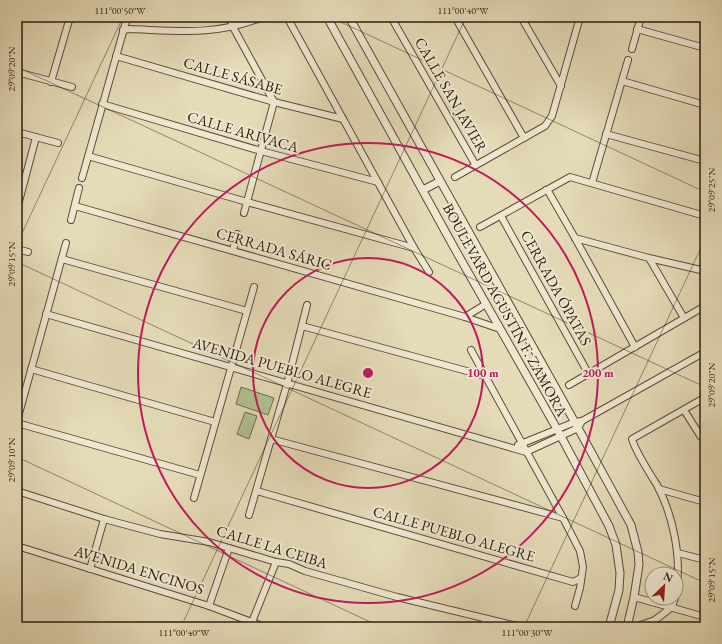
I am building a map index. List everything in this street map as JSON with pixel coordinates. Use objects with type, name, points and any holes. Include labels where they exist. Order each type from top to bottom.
[{"type":"street","points":[[51,82],[70,17]]},
{"type":"street","points":[[230,17],[233,27],[274,102],[244,213]]},
{"type":"street","points":[[123,30],[130,29],[180,32],[216,30],[233,27],[264,17]]},
{"type":"street","points":[[287,17],[414,248],[429,272]]},
{"type":"street","name":"BOULEVARD AGUSTÍN F. ZAMORA","points":[[327,17],[557,429],[609,526],[616,544],[620,573],[619,585],[609,627]]},
{"type":"street","name":"BOULEVARD AGUSTÍN F. ZAMORA","points":[[349,17],[440,181],[579,424],[631,525],[638,552],[639,565],[627,627]]},
{"type":"street","name":"CALLE SAN JAVIER","points":[[391,17],[475,164]]},
{"type":"street","points":[[456,17],[524,138]]},
{"type":"street","points":[[522,17],[561,86]]},
{"type":"street","name":"CALLE SAN JAVIER","points":[[455,177],[475,164],[545,126],[550,121],[580,17]]},
{"type":"street","points":[[632,49],[641,17]]},
{"type":"street","points":[[82,178],[127,18]]},
{"type":"street","points":[[637,29],[705,48]]},
{"type":"street","name":"CALLE SÁSABE","points":[[116,56],[274,102],[343,119]]},
{"type":"street","points":[[592,183],[628,60]]},
{"type":"street","points":[[17,72],[72,88]]},
{"type":"street","points":[[622,81],[705,105]]},
{"type":"street","name":"CALLE ARIVACA","points":[[102,104],[261,151],[378,182]]},
{"type":"street","points":[[17,132],[58,143]]},
{"type":"street","points":[[606,134],[705,161]]},
{"type":"street","points":[[17,209],[19,191],[36,137]]},
{"type":"street","points":[[88,156],[414,248]]},
{"type":"street","points":[[480,227],[570,177],[705,216]]},
{"type":"street","points":[[423,190],[440,181]]},
{"type":"street","points":[[71,220],[79,188]]},
{"type":"street","points":[[546,190],[575,238],[635,347]]},
{"type":"street","name":"CERRADA SÁRIC","points":[[75,206],[465,317],[500,329]]},
{"type":"street","name":"CERRADA ÓPATAS","points":[[501,216],[588,373]]},
{"type":"street","points":[[233,250],[237,234]]},
{"type":"street","points":[[575,238],[649,258],[705,270]]},
{"type":"street","points":[[66,243],[17,422],[200,475]]},
{"type":"street","points":[[17,249],[28,252]]},
{"type":"street","points":[[649,258],[684,318]]},
{"type":"street","points":[[62,259],[247,311]]},
{"type":"street","points":[[194,498],[254,287]]},
{"type":"street","points":[[465,317],[486,304]]},
{"type":"street","points":[[249,514],[287,384],[307,305]]},
{"type":"street","points":[[569,385],[705,306]]},
{"type":"street","name":"AVENIDA PUEBLO ALEGRE","points":[[46,314],[526,452]]},
{"type":"street","points":[[302,326],[485,376]]},
{"type":"street","points":[[471,350],[526,452],[564,518],[580,551],[583,567],[580,588],[575,606]]},
{"type":"street","points":[[526,452],[561,437],[579,424],[705,352]]},
{"type":"street","points":[[31,369],[215,422]]},
{"type":"street","points":[[677,566],[678,553],[671,519],[659,489],[632,439],[704,398]]},
{"type":"street","points":[[684,410],[701,437],[705,440]]},
{"type":"street","points":[[511,447],[522,444],[557,429],[579,424]]},
{"type":"street","points":[[271,439],[564,518]]},
{"type":"street","points":[[659,489],[705,502]]},
{"type":"street","name":"CALLE LA CEIBA","points":[[17,491],[104,519],[160,534],[210,542],[397,597],[521,627]]},
{"type":"street","name":"CALLE PUEBLO ALEGRE","points":[[256,491],[573,582],[581,578]]},
{"type":"street","points":[[90,569],[104,519]]},
{"type":"street","name":"AVENIDA ENCINOS","points":[[17,546],[209,606],[265,627]]},
{"type":"street","points":[[209,606],[229,548]]},
{"type":"street","points":[[678,553],[705,560]]},
{"type":"street","points":[[252,622],[276,562]]},
{"type":"street","points":[[634,597],[705,617]]},
{"type":"street","points":[[635,627],[654,620],[672,607]]},
{"type":"street","points":[[479,627],[488,620]]},
{"type":"green space","points":[[241,387],[274,398],[268,415],[236,404]]},
{"type":"green space","points":[[245,412],[257,416],[249,439],[237,434]]}]
